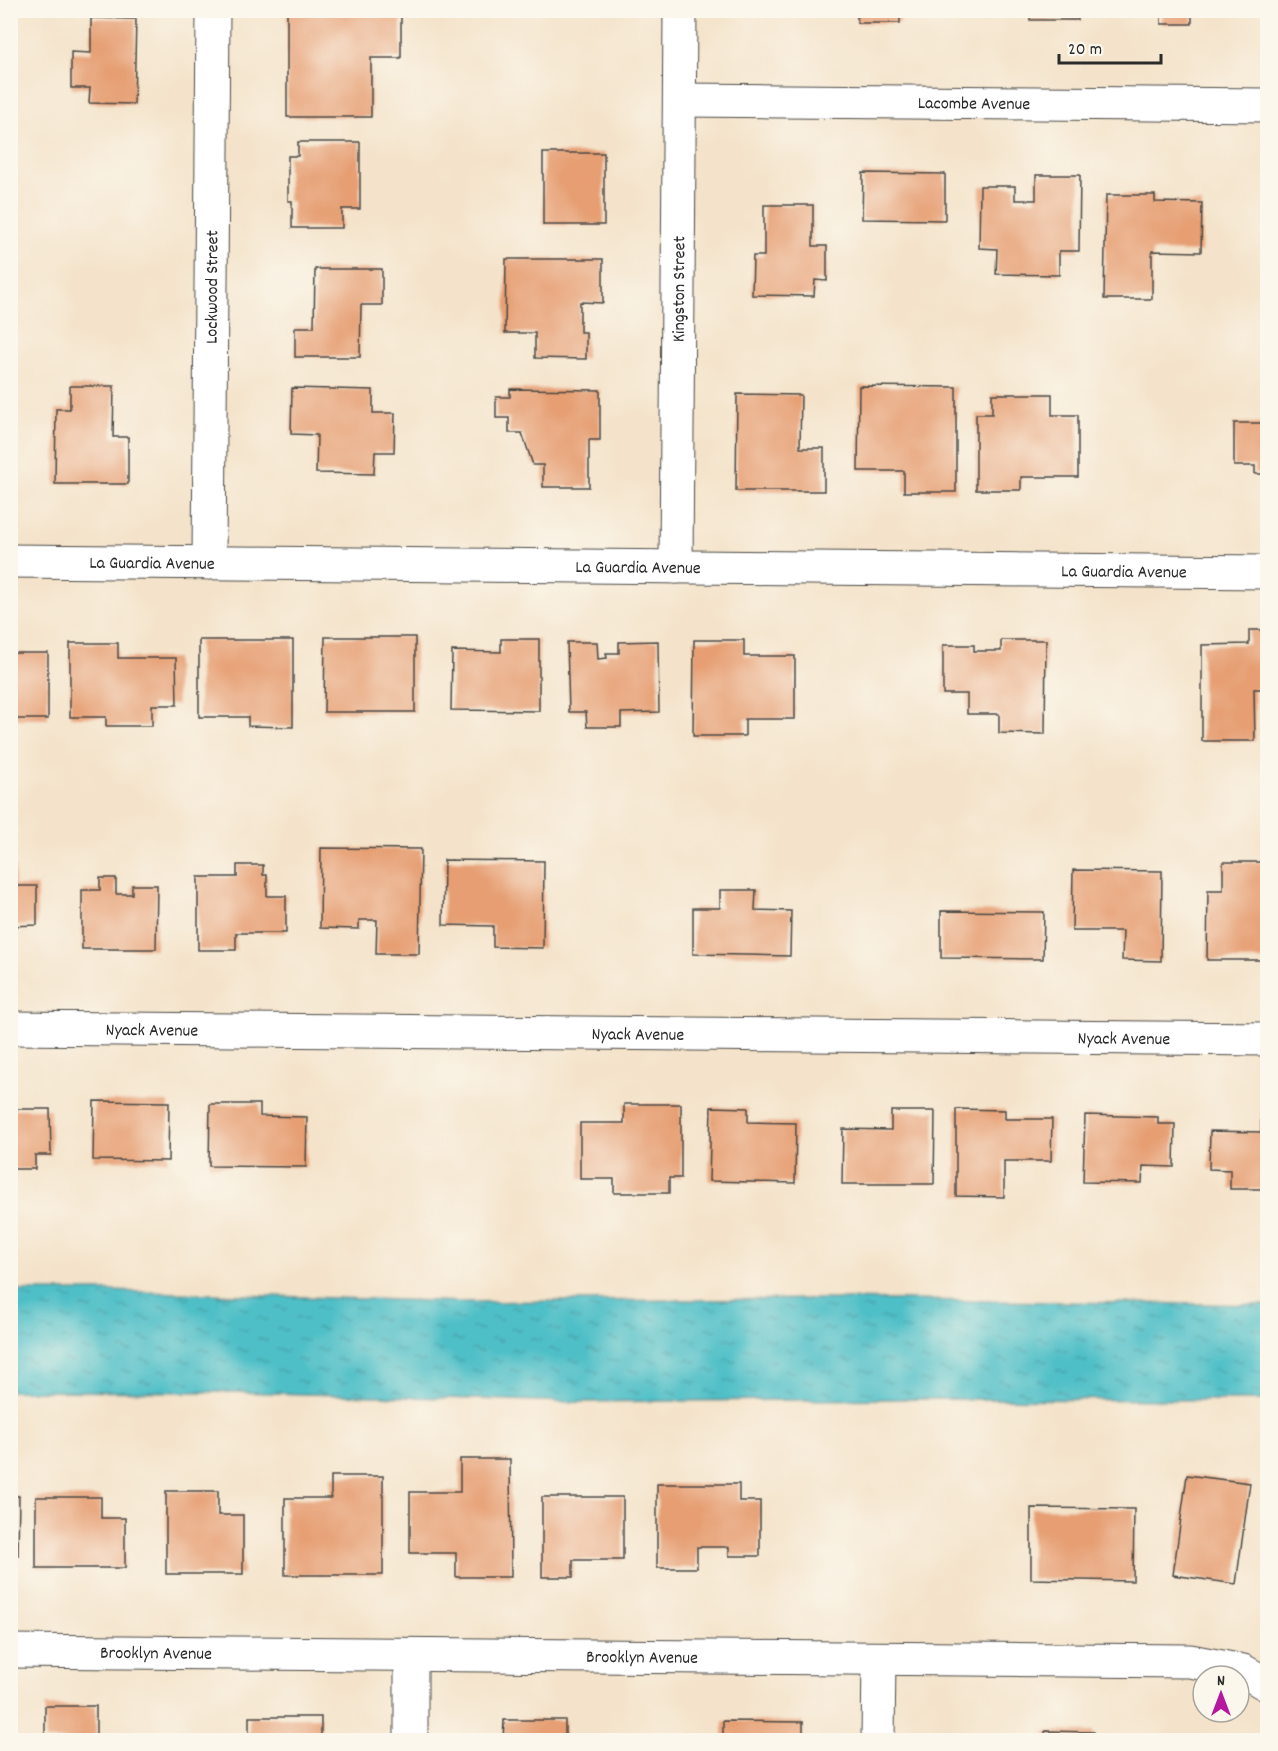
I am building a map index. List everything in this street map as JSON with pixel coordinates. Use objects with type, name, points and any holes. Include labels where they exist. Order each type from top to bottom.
[{"type":"street","name":"Lockwood Street","points":[[209,563],[213,10]]},
{"type":"street","name":"Kingston Street","points":[[676,567],[680,10]]},
{"type":"street","name":"Lacombe Avenue","points":[[680,100],[1268,105]]},
{"type":"street","name":"La Guardia Avenue","points":[[10,561],[1268,572]]},
{"type":"street","name":"Nyack Avenue","points":[[10,1028],[1268,1039]]},
{"type":"street","name":"Brooklyn Avenue","points":[[10,1651],[1190,1661],[1243,1671],[1268,1685]]},
{"type":"street","points":[[411,1655],[411,1740]]},
{"type":"street","points":[[878,1740],[879,1659]]},
{"type":"water","points":[[11,1291],[108,1291],[464,1302],[825,1299],[1267,1305],[1267,1400],[899,1399],[574,1402],[234,1392],[11,1391]]},
{"type":"building","points":[[287,10],[401,10],[401,58],[371,58],[371,117],[287,117]]},
{"type":"building","points":[[857,10],[900,10],[900,23],[857,23]]},
{"type":"building","points":[[1030,10],[1078,10],[1078,20],[1030,20]]},
{"type":"building","points":[[1161,10],[1192,10],[1192,24],[1161,24]]},
{"type":"building","points":[[91,18],[136,19],[134,104],[89,103],[90,88],[71,88],[71,52],[91,53]]},
{"type":"building","points":[[298,142],[360,142],[360,209],[342,209],[342,228],[292,228],[292,201],[288,201],[288,156],[298,156]]},
{"type":"building","points":[[543,153],[604,153],[604,225],[543,225]]},
{"type":"building","points":[[863,173],[945,174],[945,220],[862,219]]},
{"type":"building","points":[[1036,175],[1080,175],[1079,251],[1059,251],[1059,275],[996,274],[997,249],[979,248],[980,186],[1015,186],[1015,200],[1036,200]]},
{"type":"building","points":[[1106,195],[1155,195],[1155,202],[1202,203],[1201,252],[1152,251],[1152,299],[1104,299]]},
{"type":"building","points":[[764,205],[813,205],[813,246],[827,246],[827,281],[815,280],[814,296],[752,295],[753,256],[764,256]]},
{"type":"building","points":[[506,259],[603,259],[603,303],[580,302],[580,332],[586,332],[586,359],[535,358],[535,333],[505,333]]},
{"type":"building","points":[[315,269],[382,269],[382,305],[361,305],[360,357],[295,357],[295,327],[314,327]]},
{"type":"building","points":[[70,386],[114,386],[113,437],[128,437],[128,484],[55,484],[56,409],[70,409]]},
{"type":"building","points":[[859,386],[956,387],[956,492],[904,492],[904,471],[858,471]]},
{"type":"building","points":[[292,388],[373,390],[373,413],[395,413],[394,452],[375,452],[374,474],[316,473],[317,435],[291,434]]},
{"type":"building","points":[[510,389],[600,390],[600,440],[589,440],[589,487],[543,487],[543,465],[533,465],[522,433],[509,433],[509,418],[496,418],[496,397],[510,397]]},
{"type":"building","points":[[737,394],[801,395],[800,448],[824,448],[824,491],[736,491]]},
{"type":"building","points":[[992,394],[1052,394],[1052,415],[1078,415],[1078,477],[1021,477],[1021,490],[976,490],[976,414],[992,414]]},
{"type":"building","points":[[1234,423],[1268,423],[1268,474],[1255,474],[1255,466],[1234,466]]},
{"type":"building","points":[[1249,630],[1268,630],[1268,689],[1254,689],[1255,741],[1202,741],[1202,645],[1249,644]]},
{"type":"building","points":[[325,637],[415,637],[415,712],[324,712]]},
{"type":"building","points":[[501,639],[539,639],[539,711],[451,710],[452,651],[501,652]]},
{"type":"building","points":[[199,640],[293,640],[293,727],[248,726],[248,717],[199,717]]},
{"type":"building","points":[[694,640],[744,640],[744,656],[795,656],[795,719],[745,719],[745,736],[693,736]]},
{"type":"building","points":[[1001,640],[1046,640],[1045,734],[999,733],[999,714],[967,714],[967,694],[943,694],[943,645],[974,645],[974,651],[1001,651]]},
{"type":"building","points":[[658,641],[659,712],[621,713],[621,727],[587,727],[586,712],[569,712],[567,642],[597,642],[598,659],[607,658],[606,653],[619,653],[619,642]]},
{"type":"building","points":[[70,643],[118,643],[118,658],[176,658],[177,705],[152,705],[152,726],[106,726],[106,717],[70,717]]},
{"type":"building","points":[[10,653],[48,653],[48,719],[10,719]]},
{"type":"building","points":[[321,848],[421,849],[419,954],[376,954],[377,920],[359,920],[359,929],[320,928]]},
{"type":"building","points":[[444,860],[544,861],[543,948],[493,947],[493,926],[443,925]]},
{"type":"building","points":[[1223,862],[1268,862],[1268,960],[1207,960],[1208,890],[1223,890]]},
{"type":"building","points":[[237,865],[263,865],[263,875],[267,875],[267,896],[286,896],[286,933],[236,933],[236,950],[198,950],[198,877],[237,877]]},
{"type":"building","points":[[10,866],[15,866],[15,886],[37,886],[37,925],[10,926]]},
{"type":"building","points":[[1073,870],[1162,871],[1161,961],[1122,960],[1123,931],[1072,931]]},
{"type":"building","points":[[100,878],[116,878],[116,894],[132,894],[132,885],[157,885],[156,949],[82,949],[82,890],[100,890]]},
{"type":"building","points":[[720,890],[756,890],[755,910],[791,911],[790,956],[693,954],[693,908],[720,908]]},
{"type":"building","points":[[941,911],[1044,912],[1043,959],[941,958]]},
{"type":"building","points":[[94,1101],[169,1102],[168,1161],[93,1160]]},
{"type":"building","points":[[210,1104],[260,1104],[260,1116],[307,1117],[306,1167],[209,1166]]},
{"type":"building","points":[[624,1104],[681,1104],[681,1178],[669,1178],[669,1193],[614,1193],[614,1179],[580,1179],[580,1123],[624,1123]]},
{"type":"building","points":[[711,1107],[748,1108],[748,1122],[796,1123],[795,1183],[709,1181]]},
{"type":"building","points":[[10,1109],[50,1109],[51,1155],[35,1155],[35,1169],[10,1169]]},
{"type":"building","points":[[956,1109],[1005,1110],[1005,1119],[1052,1119],[1051,1161],[1004,1161],[1004,1197],[956,1196]]},
{"type":"building","points":[[1261,1110],[1268,1110],[1268,1189],[1230,1189],[1230,1170],[1209,1169],[1210,1131],[1261,1132]]},
{"type":"building","points":[[891,1111],[935,1111],[934,1184],[842,1184],[843,1129],[891,1130]]},
{"type":"building","points":[[1085,1115],[1158,1117],[1158,1124],[1175,1124],[1174,1167],[1143,1166],[1142,1183],[1083,1182]]},
{"type":"building","points":[[460,1459],[510,1459],[511,1577],[456,1577],[456,1553],[410,1553],[410,1492],[460,1492]]},
{"type":"building","points":[[1187,1475],[1250,1483],[1236,1584],[1173,1575]]},
{"type":"building","points":[[331,1476],[383,1476],[383,1575],[285,1575],[285,1498],[331,1498]]},
{"type":"building","points":[[657,1484],[739,1484],[739,1501],[760,1501],[760,1556],[729,1556],[729,1547],[697,1547],[697,1568],[657,1568]]},
{"type":"building","points":[[166,1491],[218,1491],[218,1515],[243,1515],[243,1574],[166,1574]]},
{"type":"building","points":[[10,1496],[19,1496],[18,1556],[10,1555]]},
{"type":"building","points":[[36,1497],[101,1497],[101,1518],[125,1518],[125,1568],[36,1568]]},
{"type":"building","points":[[542,1497],[623,1497],[623,1560],[573,1560],[573,1577],[542,1577]]},
{"type":"building","points":[[1031,1508],[1134,1509],[1133,1581],[1031,1579]]},
{"type":"building","points":[[45,1706],[96,1706],[96,1740],[45,1740]]},
{"type":"building","points":[[249,1717],[321,1717],[321,1740],[249,1740]]},
{"type":"building","points":[[504,1720],[565,1720],[565,1740],[503,1740]]},
{"type":"building","points":[[723,1721],[803,1722],[803,1740],[723,1740]]},
{"type":"building","points":[[1045,1731],[1094,1732],[1094,1740],[1045,1740]]}]
